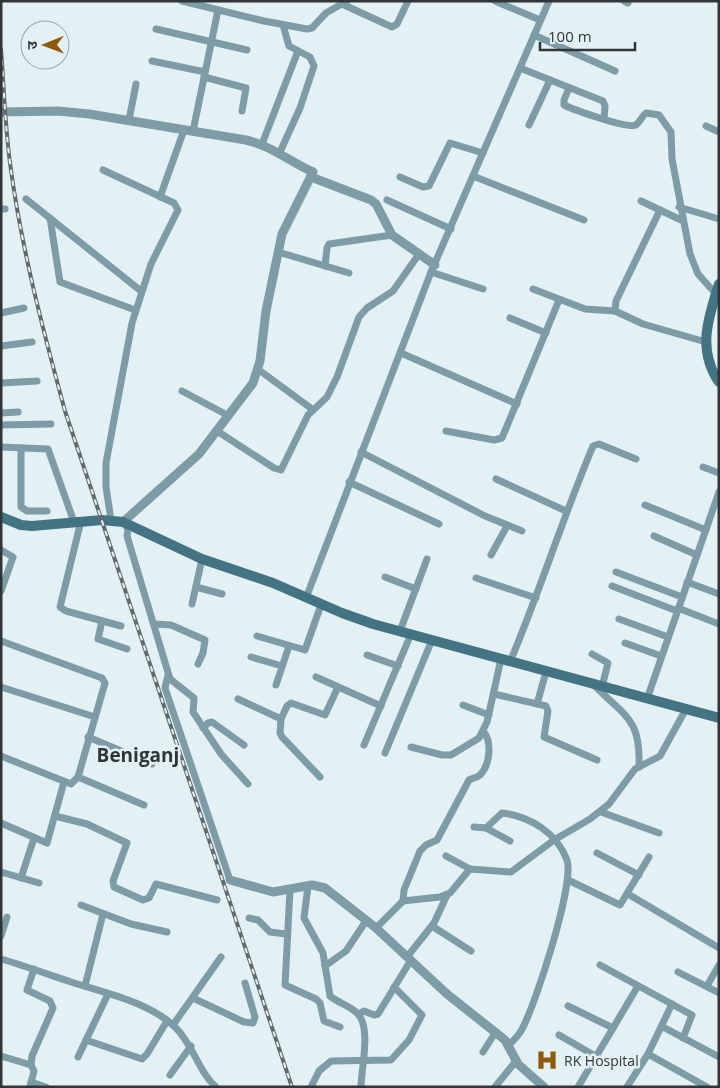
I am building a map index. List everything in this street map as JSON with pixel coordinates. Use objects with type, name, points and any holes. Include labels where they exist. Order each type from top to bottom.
[{"type":"main road","points":[[717,296],[706,342],[709,366],[719,382]]},
{"type":"main road","points":[[1,517],[21,525],[32,526],[78,521],[111,520],[124,522],[202,559],[273,583],[321,605],[400,631],[719,718]]},
{"type":"street","points":[[182,1],[283,25],[312,28],[326,13],[344,3],[392,27],[397,24],[408,1]]},
{"type":"street","points":[[495,1],[540,20]]},
{"type":"street","points":[[306,598],[433,269],[549,1]]},
{"type":"street","points":[[160,197],[188,130],[205,75],[218,10]]},
{"type":"street","points":[[280,152],[314,71],[310,57],[289,46],[283,25]]},
{"type":"street","points":[[156,29],[247,50]]},
{"type":"street","points":[[534,35],[615,70]]},
{"type":"street","points":[[262,144],[298,51]]},
{"type":"street","points":[[152,61],[246,88],[242,111]]},
{"type":"street","points":[[520,68],[604,103],[604,119]]},
{"type":"street","points":[[530,125],[550,80]]},
{"type":"street","points":[[129,120],[136,84]]},
{"type":"street","points":[[569,88],[564,105],[604,119],[631,126],[637,124],[646,113],[659,115],[671,132],[672,159],[681,220],[690,254],[698,274],[717,296]]},
{"type":"street","points":[[1,112],[66,112],[129,120],[262,144],[280,152],[313,172],[287,222],[278,252],[266,311],[259,370],[252,383],[229,416],[183,470],[143,503],[124,522],[128,529],[127,536],[168,675],[173,682],[194,698],[196,701],[193,712],[203,728],[221,754],[248,784]]},
{"type":"street","points":[[706,126],[719,132]]},
{"type":"street","points":[[400,177],[423,188],[429,186],[450,143],[483,153]]},
{"type":"street","points":[[103,170],[178,207],[178,215],[151,264],[135,310],[106,463],[106,487],[111,520]]},
{"type":"street","points":[[474,176],[584,220]]},
{"type":"street","points":[[311,177],[371,200],[376,204],[392,235],[419,254],[433,269],[483,289]]},
{"type":"street","points":[[26,199],[141,291]]},
{"type":"street","points":[[387,200],[451,229]]},
{"type":"street","points":[[641,201],[681,220]]},
{"type":"street","points":[[679,207],[719,219]]},
{"type":"street","points":[[615,311],[616,301],[660,210]]},
{"type":"street","points":[[50,218],[60,282],[135,310]]},
{"type":"street","points":[[325,266],[327,248],[330,244],[392,235]]},
{"type":"street","points":[[278,252],[349,273]]},
{"type":"street","points":[[217,431],[274,468],[281,470],[312,409],[322,403],[330,390],[362,313],[393,291],[419,254]]},
{"type":"street","points":[[533,289],[559,300],[592,310],[615,311],[643,324],[706,342]]},
{"type":"street","points":[[446,431],[498,440],[502,438],[559,300]]},
{"type":"street","points":[[1,313],[24,308]]},
{"type":"street","points":[[510,318],[546,333]]},
{"type":"street","points":[[1,346],[32,342]]},
{"type":"street","points":[[401,353],[517,404]]},
{"type":"street","points":[[259,370],[312,409]]},
{"type":"street","points":[[1,383],[37,381]]},
{"type":"street","points":[[182,391],[229,416]]},
{"type":"street","points":[[1,413],[18,412]]},
{"type":"street","points":[[1,425],[52,424]]},
{"type":"street","points":[[411,747],[442,755],[451,755],[472,744],[484,732],[505,660],[536,598],[566,511],[596,444],[636,459]]},
{"type":"street","points":[[1,447],[48,449],[78,521],[60,607],[66,611],[121,626]]},
{"type":"street","points":[[20,448],[21,507],[27,511],[47,511]]},
{"type":"street","points":[[361,452],[507,526],[522,531]]},
{"type":"street","points":[[703,467],[719,473]]},
{"type":"street","points":[[496,479],[566,511]]},
{"type":"street","points":[[350,482],[439,524]]},
{"type":"street","points":[[646,699],[706,530],[715,512],[719,492]]},
{"type":"street","points":[[646,505],[706,530]]},
{"type":"street","points":[[491,554],[507,526]]},
{"type":"street","points":[[654,536],[697,555]]},
{"type":"street","points":[[1,550],[13,557],[1,591]]},
{"type":"street","points":[[192,604],[202,559]]},
{"type":"street","points":[[400,631],[427,559]]},
{"type":"street","points":[[616,572],[682,597]]},
{"type":"street","points":[[385,576],[416,589]]},
{"type":"street","points":[[476,578],[536,598]]},
{"type":"street","points":[[688,582],[719,594]]},
{"type":"street","points":[[196,586],[222,594]]},
{"type":"street","points":[[612,586],[719,624]]},
{"type":"street","points":[[258,636],[302,650],[308,648],[321,605]]},
{"type":"street","points":[[619,619],[668,637]]},
{"type":"street","points":[[102,620],[98,639],[127,648]]},
{"type":"street","points":[[154,624],[171,625],[205,640],[203,653],[198,664]]},
{"type":"street","points":[[364,745],[411,634]]},
{"type":"street","points":[[385,753],[432,640]]},
{"type":"street","points":[[1,641],[104,680],[78,777],[71,784],[1,756]]},
{"type":"street","points":[[625,642],[661,656]]},
{"type":"street","points":[[276,685],[289,646]]},
{"type":"street","points":[[592,654],[608,663],[598,686],[622,710],[634,726],[640,745],[639,767]]},
{"type":"street","points":[[367,655],[398,666]]},
{"type":"street","points":[[251,657],[282,666]]},
{"type":"street","points":[[537,704],[546,672]]},
{"type":"street","points":[[168,675],[165,688],[230,880],[273,892],[319,885],[325,888],[376,928],[440,989],[509,1045],[516,1061],[544,1087]]},
{"type":"street","points":[[316,677],[381,706]]},
{"type":"street","points":[[1,687],[95,717]]},
{"type":"street","points":[[320,777],[282,737],[280,733],[281,719],[287,706],[291,703],[325,714],[338,687]]},
{"type":"street","points":[[494,694],[548,708],[544,736],[597,760]]},
{"type":"street","points":[[238,699],[281,719]]},
{"type":"street","points":[[463,706],[489,715]]},
{"type":"street","points":[[446,856],[470,870],[511,872],[554,840],[601,812],[639,767],[660,756],[686,709]]},
{"type":"street","points":[[203,728],[210,721],[244,745]]},
{"type":"street","points":[[403,901],[404,890],[423,847],[436,840],[469,780],[478,777],[483,771],[490,746],[484,732]]},
{"type":"street","points":[[88,737],[152,764]]},
{"type":"street","points":[[78,777],[144,805]]},
{"type":"street","points":[[1,823],[47,843],[64,782]]},
{"type":"street","points":[[601,812],[659,834]]},
{"type":"street","points":[[486,828],[500,814],[506,813],[539,824],[554,840],[566,859],[568,880],[532,1006],[521,1031],[509,1045]]},
{"type":"street","points":[[55,816],[88,824],[127,843],[113,881],[114,887],[143,900],[149,898],[156,884],[217,900]]},
{"type":"street","points":[[474,827],[486,828],[510,841]]},
{"type":"street","points":[[22,878],[34,838]]},
{"type":"street","points":[[597,853],[639,875]]},
{"type":"street","points":[[568,880],[616,905],[620,905],[649,857]]},
{"type":"street","points":[[359,1014],[364,1011],[374,1015],[378,1014],[409,958],[432,926],[447,895],[470,870]]},
{"type":"street","points":[[1,872],[39,883]]},
{"type":"street","points":[[308,886],[304,918],[320,943],[326,966],[330,996],[359,1014],[365,1040],[361,1087]]},
{"type":"street","points":[[290,890],[286,934],[285,985],[316,999],[321,1007],[324,1021],[340,1027]]},
{"type":"street","points":[[628,894],[719,948]]},
{"type":"street","points":[[376,928],[403,901],[447,895]]},
{"type":"street","points":[[81,905],[131,924],[167,932]]},
{"type":"street","points":[[85,986],[103,914]]},
{"type":"street","points":[[1,936],[7,917]]},
{"type":"street","points":[[249,918],[258,920],[270,932],[286,934]]},
{"type":"street","points":[[326,966],[346,951],[366,920]]},
{"type":"street","points":[[432,926],[471,951]]},
{"type":"street","points":[[173,1025],[221,957]]},
{"type":"street","points":[[1,959],[126,1000],[167,1021],[173,1025],[191,1046],[206,1075],[216,1087]]},
{"type":"street","points":[[707,986],[719,965]]},
{"type":"street","points":[[600,966],[692,1015],[683,1038]]},
{"type":"street","points":[[34,969],[27,990],[50,1001],[53,1008],[32,1056],[31,1065],[34,1071],[31,1084],[46,1087]]},
{"type":"street","points":[[678,972],[719,993]]},
{"type":"street","points":[[193,998],[244,1022],[253,1023],[254,1017],[245,983]]},
{"type":"street","points":[[578,1087],[598,1057],[638,986]]},
{"type":"street","points":[[312,1087],[320,1071],[331,1061],[386,1061],[396,1057],[409,1040],[422,1013],[394,987]]},
{"type":"street","points":[[78,1057],[108,994]]},
{"type":"street","points":[[627,1087],[663,1027],[672,1004]]},
{"type":"street","points":[[568,1006],[613,1028]]},
{"type":"street","points":[[86,1040],[142,1059],[167,1021]]},
{"type":"street","points":[[663,1027],[719,1057]]},
{"type":"street","points":[[483,1052],[495,1033]]},
{"type":"street","points":[[559,1035],[598,1057]]},
{"type":"street","points":[[170,1075],[191,1046]]},
{"type":"street","points":[[648,1054],[707,1087]]},
{"type":"street","points":[[1,1056],[31,1065]]},
{"type":"street","points":[[495,1087],[516,1061]]},
{"type":"railway","points":[[1,49],[8,149],[20,226],[41,319],[65,411],[292,1087]]},
{"type":"place","name":"RK Hospital","points":[[547,1060]]},
{"type":"district","name":"Beniganj","points":[[138,755]]}]
